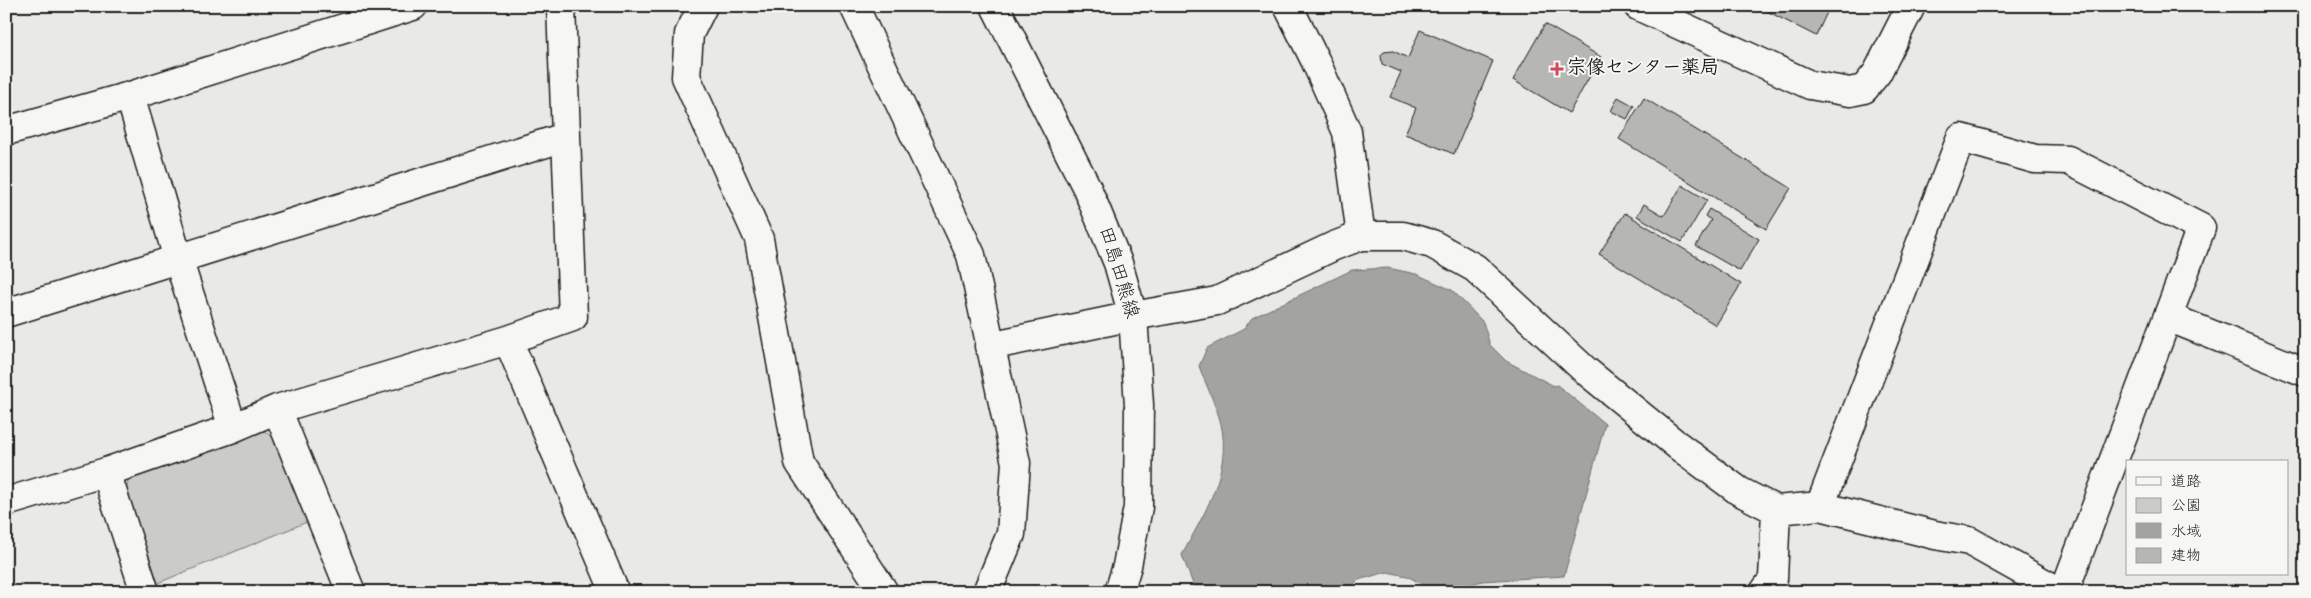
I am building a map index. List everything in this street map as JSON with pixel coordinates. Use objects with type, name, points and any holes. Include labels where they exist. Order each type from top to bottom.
[{"type":"street","points":[[6,131],[130,96],[414,6]]},
{"type":"street","points":[[6,502],[106,472],[233,428],[277,409],[508,340],[572,317],[560,6]]},
{"type":"street","points":[[703,6],[689,34],[686,77],[759,240],[799,462],[884,592]]},
{"type":"street","points":[[854,6],[972,255],[1016,463],[1011,534],[987,592]]},
{"type":"street","name":"田島田熊線","points":[[995,6],[1087,188],[1118,263],[1133,316],[1139,405],[1138,507],[1127,566],[1119,592]]},
{"type":"street","points":[[1288,6],[1315,60],[1347,132],[1361,236]]},
{"type":"street","points":[[1310,6],[1305,20],[1315,60]]},
{"type":"street","points":[[1642,7],[1810,85],[1850,92],[1864,89],[1877,73],[1911,6]]},
{"type":"street","points":[[130,96],[178,259],[233,428]]},
{"type":"street","points":[[6,313],[565,137]]},
{"type":"street","points":[[1820,506],[1961,138],[2035,159],[2068,160],[2202,228],[2064,592]]},
{"type":"street","points":[[990,346],[1133,316],[1217,301],[1334,246],[1361,236],[1403,236],[1432,244],[1475,268],[1586,371],[1738,491],[1776,510],[1820,506],[1935,535],[1968,541],[2041,588]]},
{"type":"street","points":[[2168,317],[2305,372]]},
{"type":"street","points":[[508,340],[615,592]]},
{"type":"street","points":[[277,409],[351,592]]},
{"type":"street","points":[[106,472],[145,592]]},
{"type":"street","points":[[1764,592],[1773,579],[1776,510]]},
{"type":"green space","points":[[264,431],[276,439],[307,522],[158,583],[126,489],[131,471]]},
{"type":"water","points":[[1388,268],[1416,274],[1452,290],[1483,322],[1490,345],[1506,361],[1554,386],[1557,385],[1605,424],[1564,576],[1482,581],[1445,592],[1437,592],[1407,576],[1387,572],[1358,580],[1346,592],[1196,592],[1182,555],[1214,492],[1219,476],[1223,442],[1219,417],[1199,366],[1207,348],[1244,329],[1252,318],[1352,270]]},
{"type":"building","points":[[1757,6],[1830,6],[1816,36]]},
{"type":"building","name":"宗像センター薬局","points":[[1545,24],[1601,57],[1569,113],[1513,80]]},
{"type":"building","points":[[1420,30],[1493,61],[1454,154],[1405,134],[1416,108],[1390,97],[1401,72],[1382,64],[1381,55],[1384,52],[1393,51],[1408,58]]},
{"type":"building","points":[[1618,97],[1634,106],[1627,119],[1611,111]]},
{"type":"building","points":[[1644,98],[1791,188],[1766,229],[1619,139]]},
{"type":"building","points":[[1682,185],[1707,200],[1682,242],[1637,216],[1644,204],[1664,216]]},
{"type":"building","points":[[1709,209],[1759,239],[1740,271],[1696,246],[1711,220],[1705,216]]},
{"type":"building","points":[[1625,213],[1741,284],[1716,325],[1599,254]]},
{"type":"place","name":"宗像センター薬局","points":[[1557,69]]}]
